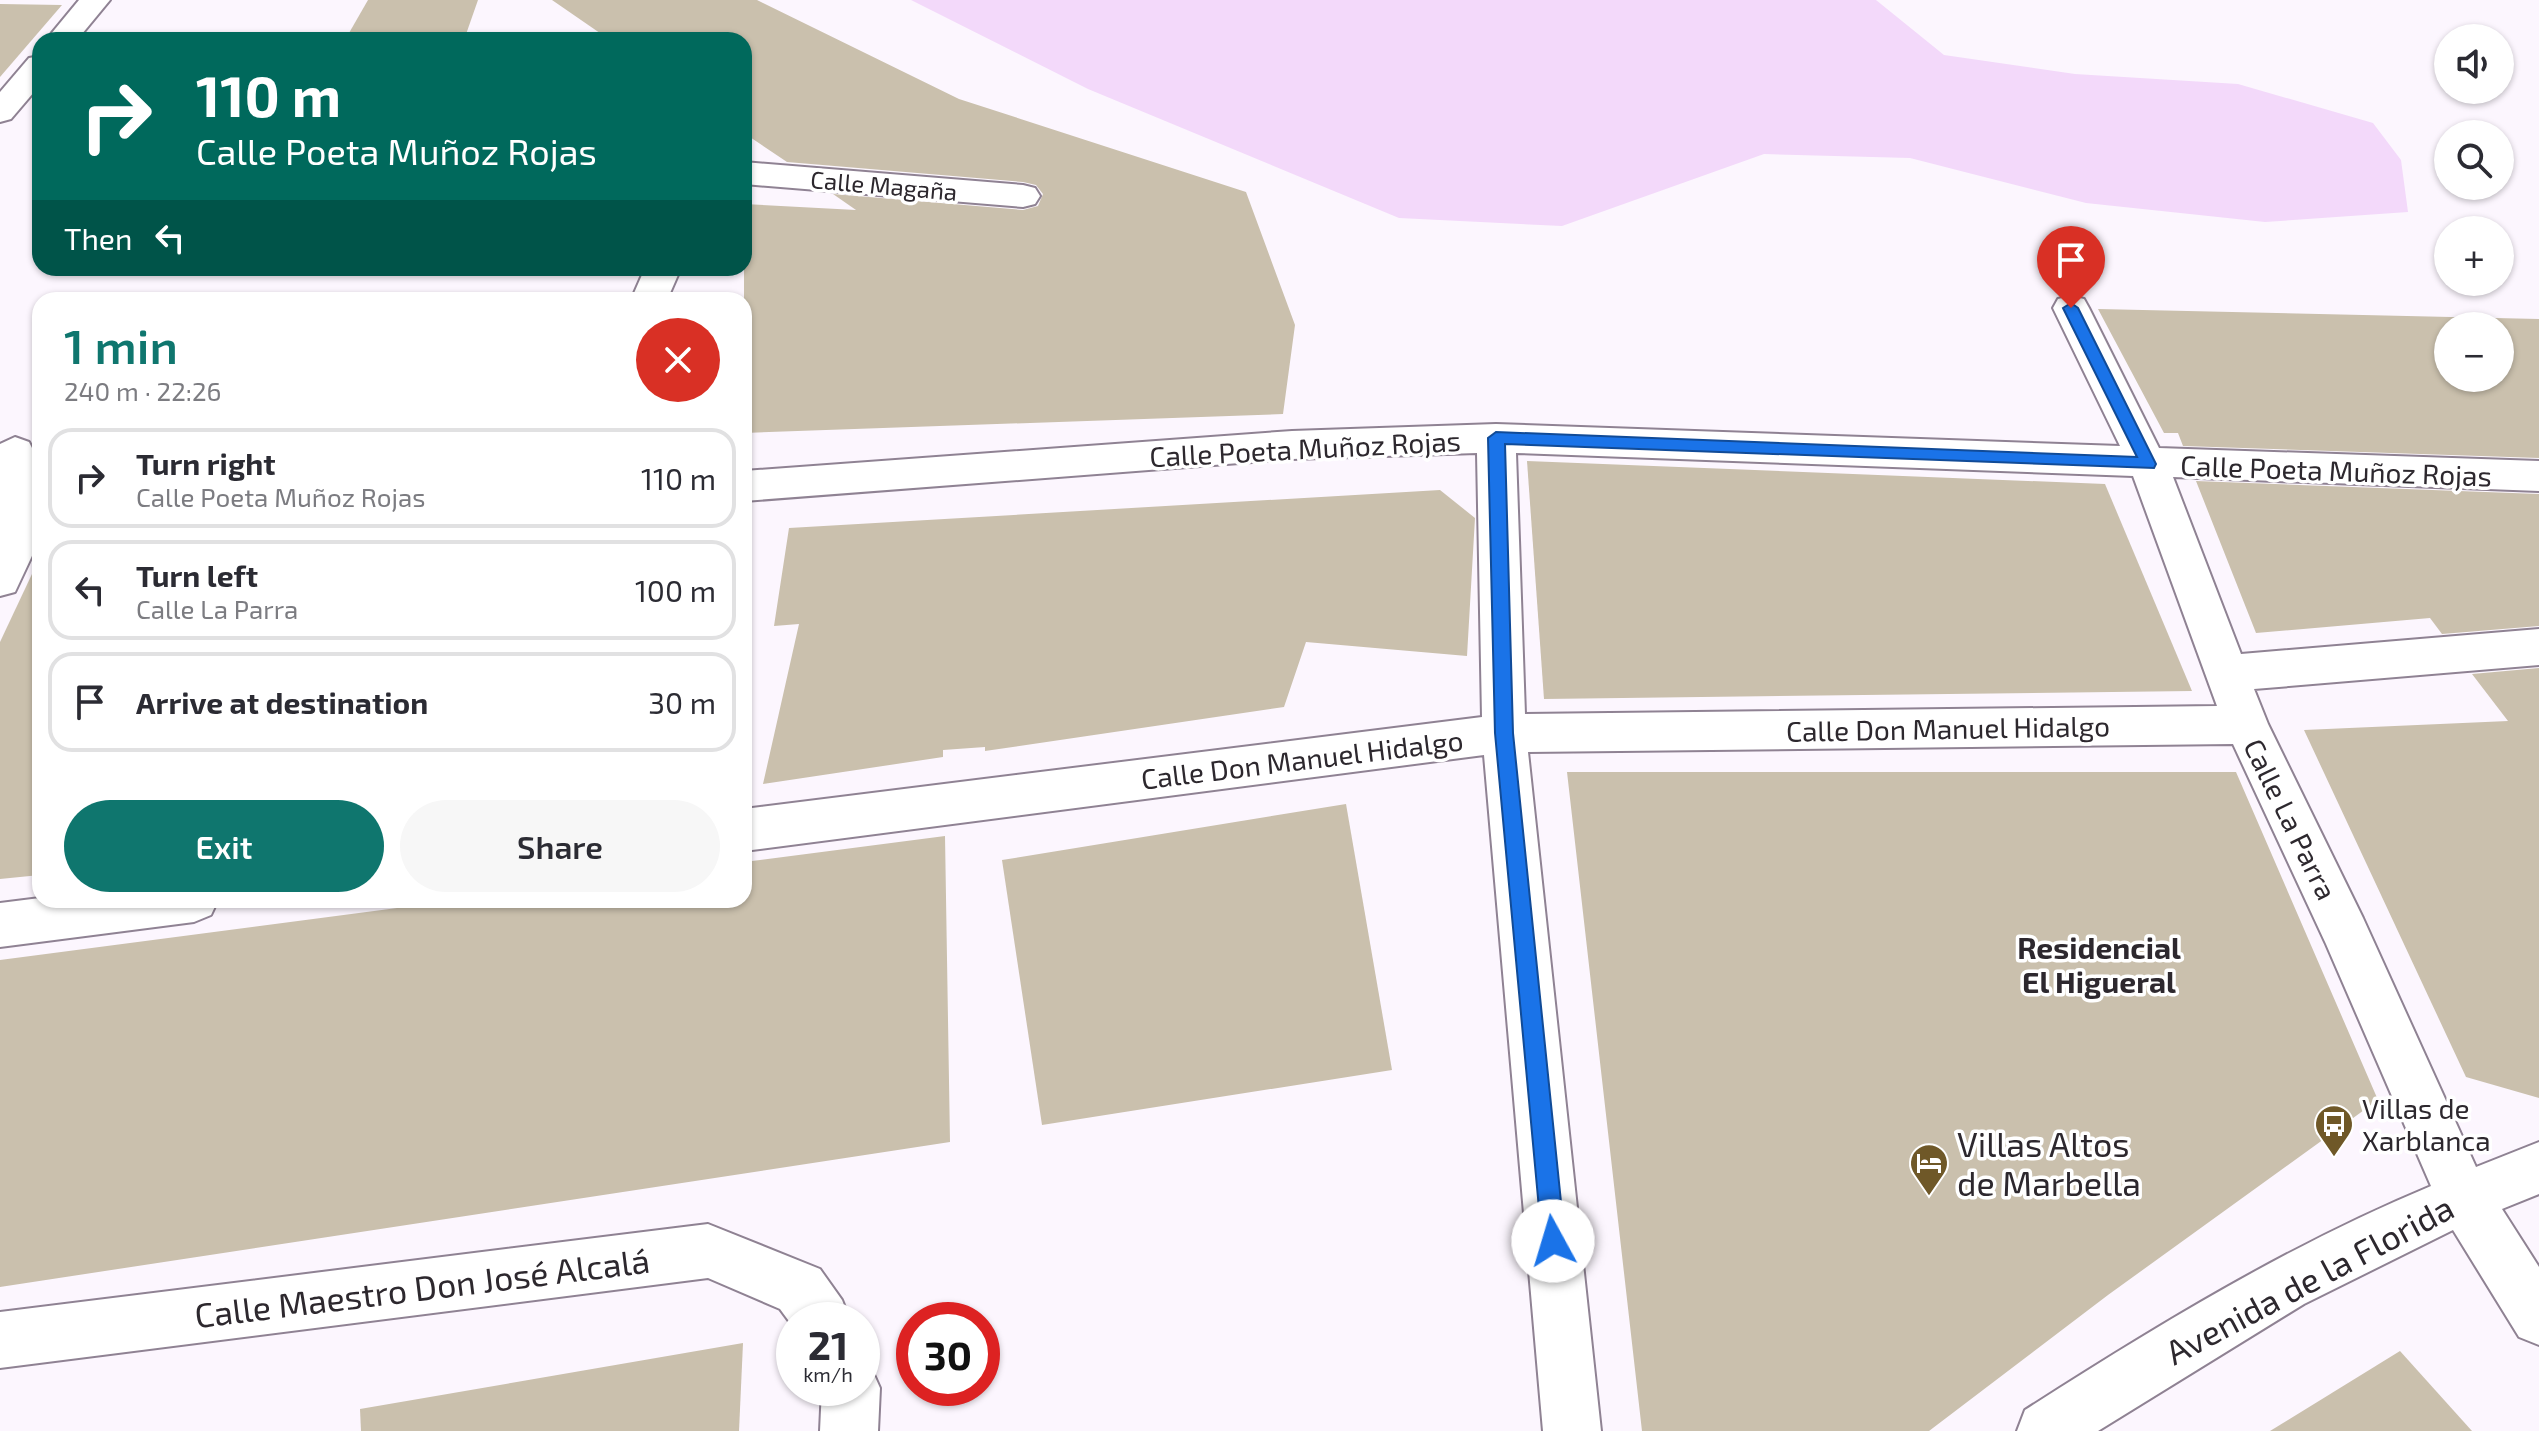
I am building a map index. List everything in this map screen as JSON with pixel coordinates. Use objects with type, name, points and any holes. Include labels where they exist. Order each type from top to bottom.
[{"type":"street","points":[[68,32],[95,0]]},
{"type":"street","points":[[0,112],[32,74]]},
{"type":"street","name":"Calle Magaña","points":[[752,174],[1023,196]]},
{"type":"street","name":"Calle La Parra","points":[[2071,308],[2148,464],[2246,725],[2346,934],[2463,1198],[2539,1317]]},
{"type":"street","points":[[1496,438],[1504,733],[1572,1431]]},
{"type":"street","name":"Calle Poeta Muñoz Rojas","points":[[752,485],[1292,445],[1496,438],[2539,476]]},
{"type":"street","points":[[0,580],[18,543],[18,452]]},
{"type":"street","points":[[2227,673],[2539,647]]},
{"type":"street","name":"Calle Don Manuel Hidalgo","points":[[752,829],[1504,733],[2246,725]]},
{"type":"street","points":[[0,925],[132,908]]},
{"type":"street","name":"Avenida de la Florida","points":[[2046,1431],[2148,1365],[2285,1284],[2463,1198],[2539,1168]]},
{"type":"street","name":"Calle Maestro Don José Alcalá","points":[[0,1340],[708,1251],[800,1289],[809,1302]]},
{"type":"street","points":[[849,1431],[850,1406]]},
{"type":"shaded area","points":[[911,0],[1876,0],[1944,55],[2075,74],[2238,84],[2373,123],[2401,160],[2408,212],[2265,222],[2086,203],[1910,158],[1764,154],[1562,226],[1399,218],[1088,89]]},
{"type":"building","points":[[368,0],[478,0],[467,32],[350,32]]},
{"type":"building","points":[[552,0],[757,0],[959,99],[1246,192],[1295,325],[1283,414],[752,433],[752,292],[744,292],[744,276],[752,276],[752,204],[856,210],[833,194],[1023,210],[1038,206],[1043,194],[1036,185],[1023,182],[787,162],[752,138],[752,32],[598,32]]},
{"type":"building","points":[[0,4],[62,5],[39,32],[32,32],[32,40],[0,77]]},
{"type":"building","points":[[2098,309],[2434,317],[2434,392],[2514,392],[2514,318],[2539,319],[2539,458],[2183,446],[2178,433],[2164,433]]},
{"type":"building","points":[[1527,461],[2105,484],[2192,691],[1544,699]]},
{"type":"building","points":[[2196,481],[2539,494],[2539,626],[2442,634],[2430,618],[2256,633]]},
{"type":"building","points":[[1440,490],[1475,518],[1467,656],[1306,642],[1284,707],[985,751],[985,747],[943,750],[943,757],[763,784],[799,624],[774,626],[789,528]]},
{"type":"building","points":[[32,574],[32,876],[0,879],[0,642]]},
{"type":"building","points":[[2539,668],[2539,1098],[2466,1077],[2304,730],[2508,721],[2472,674]]},
{"type":"building","name":"Villas Altos de Marbella","points":[[1567,772],[2236,772],[2378,1100],[2108,1295],[1929,1431],[1642,1431]]},
{"type":"building","points":[[1346,804],[1392,1070],[1042,1125],[1002,860]]},
{"type":"building","points":[[945,836],[950,1142],[0,1287],[0,960],[397,908],[752,908],[752,861]]},
{"type":"building","points":[[743,1343],[739,1431],[361,1431],[360,1409]]},
{"type":"building","points":[[2400,1351],[2472,1431],[2270,1431]]},
{"type":"place","name":"Villas de Xarblanca","points":[[2334,1158]]},
{"type":"place","name":"Villas Altos de Marbella","points":[[1929,1197]]},
{"type":"district","name":"Residencial El Higueral","points":[[2099,964]]},
{"type":"route","points":[[1553,1241],[1504,733],[1496,438],[2148,464],[2071,308]]}]
